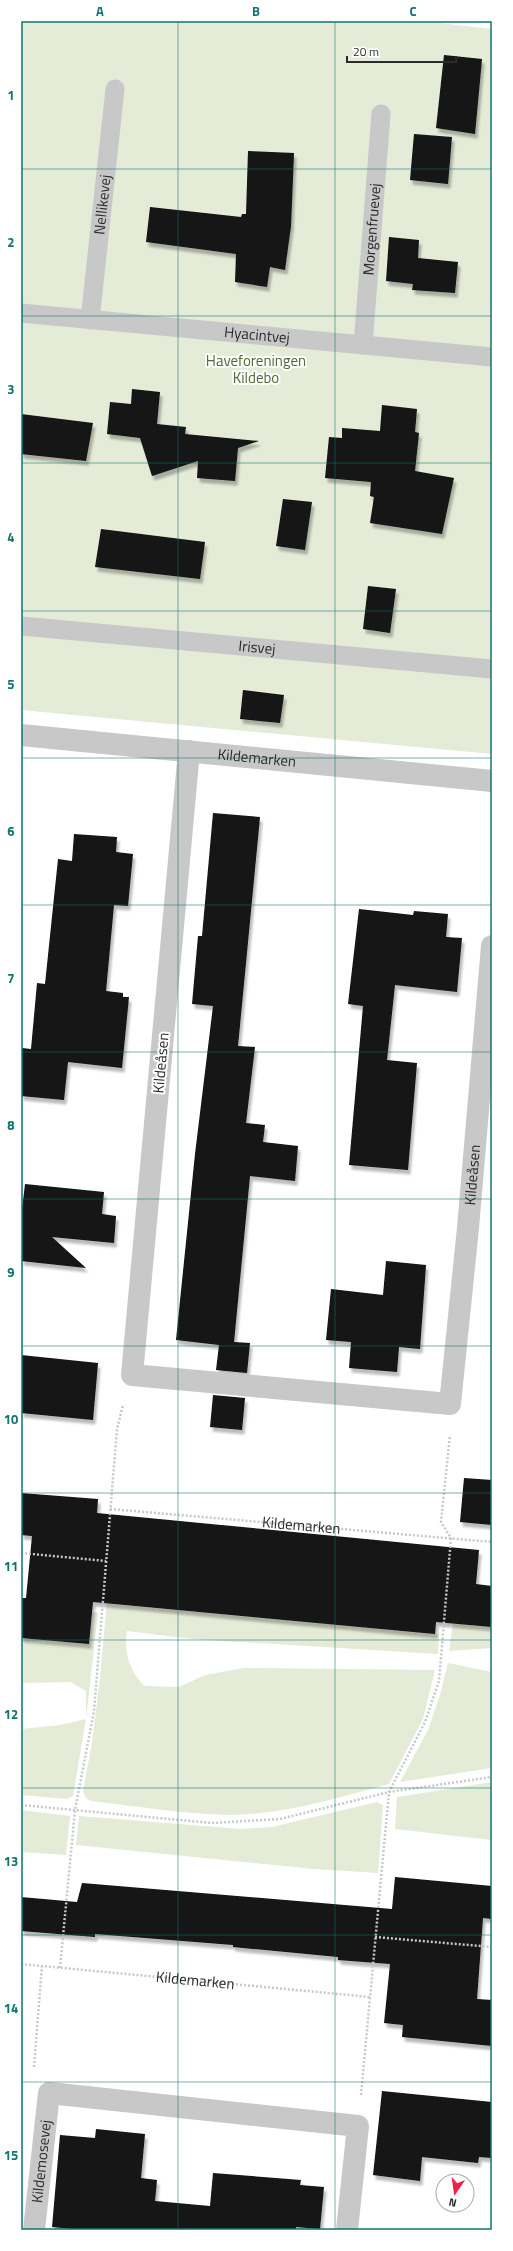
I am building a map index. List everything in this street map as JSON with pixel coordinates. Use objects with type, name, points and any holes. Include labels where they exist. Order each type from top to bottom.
[{"type":"street","name":"Kildemarken","points":[[21,735],[492,781]]},
{"type":"street","name":"Kildeåsen","points":[[132,1375],[189,751]]},
{"type":"street","name":"Kildeåsen","points":[[450,1404],[468,1228],[492,946]]},
{"type":"street","points":[[132,1375],[450,1404]]},
{"type":"street","points":[[49,2093],[358,2126],[347,2230]]},
{"type":"street","name":"Kildemosevej","points":[[34,2230],[49,2093]]},
{"type":"lane","name":"Nellikevej","points":[[90,320],[115,89]]},
{"type":"lane","name":"Morgenfruevej","points":[[363,345],[381,114]]},
{"type":"lane","name":"Hyacintvej","points":[[21,313],[492,357]]},
{"type":"lane","name":"Irisvej","points":[[21,626],[492,669]]},
{"type":"path","points":[[60,1968],[75,1810],[94,1711],[117,1429],[132,1375]]},
{"type":"path","points":[[358,2126],[389,1792],[425,1722],[439,1681],[451,1538],[441,1522],[451,1420],[450,1404]]},
{"type":"path","name":"Kildemarken","points":[[110,1509],[492,1542]]},
{"type":"path","points":[[21,1553],[106,1561]]},
{"type":"path","points":[[21,1805],[212,1823],[280,1819],[389,1792],[492,1777]]},
{"type":"path","points":[[375,1937],[492,1948]]},
{"type":"path","name":"Kildemarken","points":[[21,1964],[370,1997]]},
{"type":"path","points":[[42,1966],[33,2075],[49,2093]]},
{"type":"green space","name":"Haveforeningen Kildebo","points":[[21,21],[421,21],[492,29],[492,754],[21,710]]},
{"type":"green space","points":[[110,1567],[111,1604],[439,1634],[438,1654],[192,1639],[127,1631],[126,1647],[129,1661],[135,1674],[144,1686],[179,1687],[205,1675],[244,1668],[435,1670],[423,1719],[389,1784],[350,1795],[289,1809],[228,1815],[176,1811],[91,1801],[86,1798],[83,1791],[92,1743],[100,1678]]},
{"type":"green space","points":[[92,1612],[98,1613],[86,1719],[86,1691],[71,1682],[21,1683],[23,1638],[89,1644]]},
{"type":"green space","points":[[453,1623],[492,1627],[492,1648],[449,1651]]},
{"type":"green space","points":[[448,1663],[492,1672],[492,1768],[400,1782],[428,1730],[440,1695]]},
{"type":"green space","points":[[86,1719],[73,1796],[67,1799],[21,1795],[21,1729],[61,1725]]},
{"type":"green space","points":[[492,1782],[492,1840],[395,1829],[397,1797]]},
{"type":"green space","points":[[377,1802],[383,1805],[378,1873],[314,1869],[76,1845],[79,1816],[241,1829],[272,1827]]},
{"type":"green space","points":[[21,1810],[70,1816],[66,1855],[21,1852]]},
{"type":"building","points":[[444,55],[482,59],[475,134],[436,128]]},
{"type":"building","points":[[414,134],[452,137],[448,184],[410,180]]},
{"type":"building","points":[[248,151],[294,153],[291,226],[285,270],[270,267],[267,287],[235,282],[236,254],[146,242],[150,207],[241,217],[242,214],[246,214]]},
{"type":"building","points":[[389,237],[419,240],[418,258],[458,262],[455,293],[412,290],[413,284],[386,281]]},
{"type":"building","points":[[132,389],[160,392],[157,424],[186,427],[185,434],[259,441],[238,448],[235,481],[197,478],[198,461],[152,476],[140,438],[107,434],[110,402],[131,404]]},
{"type":"building","points":[[382,405],[417,409],[415,432],[419,433],[415,471],[454,478],[442,534],[370,523],[374,497],[370,496],[371,482],[325,478],[329,437],[342,438],[342,428],[380,431]]},
{"type":"building","points":[[21,414],[93,423],[86,461],[21,454]]},
{"type":"building","points":[[283,499],[312,502],[305,550],[276,546]]},
{"type":"building","points":[[101,529],[205,542],[200,579],[95,567]]},
{"type":"building","points":[[368,586],[396,589],[390,633],[363,629]]},
{"type":"building","points":[[243,690],[284,695],[280,723],[240,719]]},
{"type":"building","points":[[213,813],[260,817],[238,1046],[255,1047],[246,1123],[265,1125],[263,1142],[298,1146],[295,1181],[250,1176],[234,1342],[250,1343],[247,1373],[216,1370],[219,1345],[176,1340],[195,1154],[213,1006],[192,1004],[198,936],[202,936]]},
{"type":"building","points":[[74,834],[117,837],[116,852],[133,854],[128,906],[114,905],[106,991],[123,993],[123,997],[129,997],[122,1068],[68,1062],[64,1100],[21,1096],[22,1048],[31,1049],[37,983],[45,984],[58,859],[72,861]]},
{"type":"building","points":[[359,909],[413,915],[414,911],[448,914],[446,937],[462,938],[457,992],[395,985],[387,1060],[417,1063],[408,1170],[349,1165],[363,1006],[348,1004]]},
{"type":"building","points":[[25,1184],[104,1192],[102,1214],[116,1216],[114,1243],[52,1237],[86,1268],[21,1261],[21,1208],[22,1209]]},
{"type":"building","points":[[386,1261],[426,1265],[420,1349],[399,1347],[397,1372],[349,1368],[351,1342],[326,1340],[331,1289],[383,1295]]},
{"type":"building","points":[[21,1355],[98,1363],[93,1420],[21,1413]]},
{"type":"building","points":[[213,1395],[245,1398],[242,1430],[210,1427]]},
{"type":"building","points":[[464,1478],[492,1480],[492,1525],[460,1522]]},
{"type":"building","points":[[21,1493],[98,1499],[97,1513],[479,1550],[476,1584],[492,1586],[492,1627],[436,1622],[435,1634],[93,1602],[89,1644],[21,1638],[21,1598],[26,1598],[32,1536],[21,1535]]},
{"type":"building","points":[[395,1877],[492,1886],[492,1919],[483,1918],[477,1999],[492,2000],[492,2046],[402,2037],[403,2025],[384,2023],[390,1964],[338,1960],[338,1957],[233,1947],[233,1945],[95,1934],[95,1937],[21,1931],[21,1897],[77,1902],[82,1883],[392,1909]]},
{"type":"building","points":[[382,2091],[492,2102],[492,2158],[479,2157],[478,2163],[422,2157],[420,2181],[373,2175]]},
{"type":"building","points":[[96,2129],[145,2134],[141,2178],[157,2180],[155,2201],[210,2206],[213,2173],[301,2180],[300,2185],[324,2187],[320,2229],[296,2227],[296,2230],[82,2230],[52,2227],[60,2135],[95,2138]]}]
